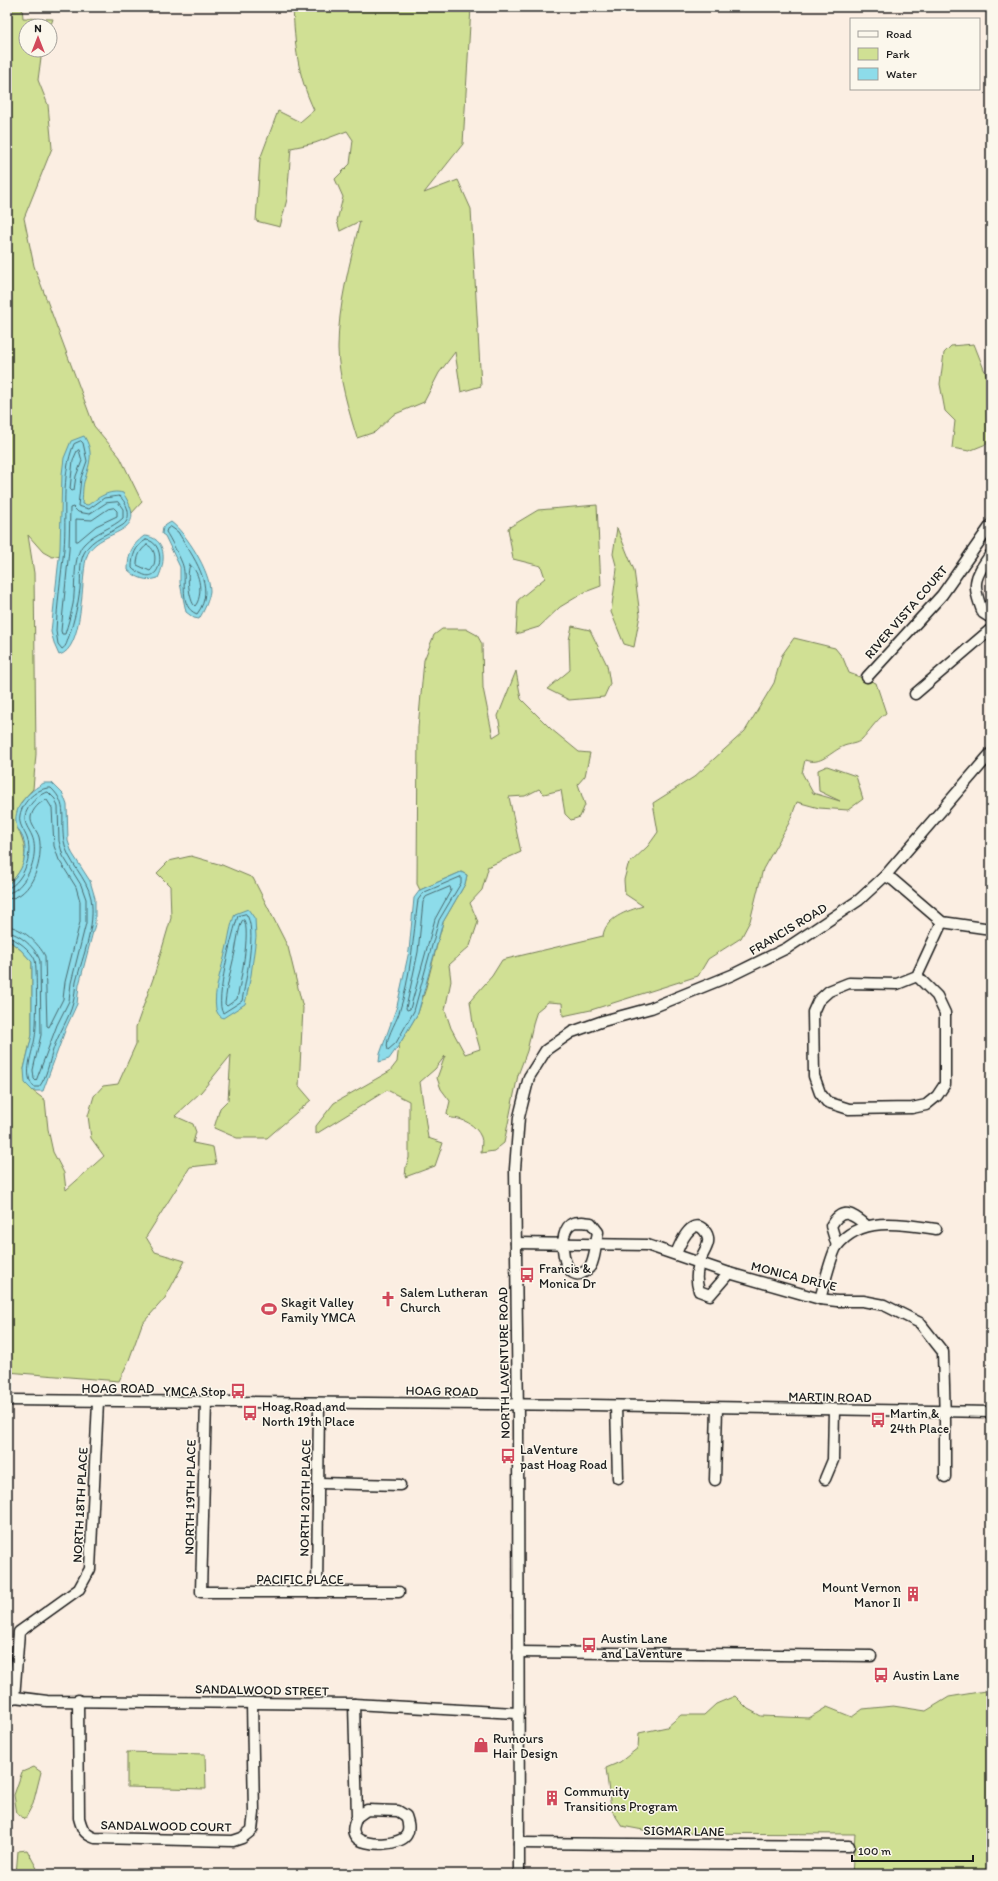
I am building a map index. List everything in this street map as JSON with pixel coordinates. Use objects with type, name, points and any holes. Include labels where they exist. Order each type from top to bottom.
[{"type":"street","name":"RIVER VISTA COURT","points":[[867,677],[942,595],[991,525]]},
{"type":"street","points":[[991,554],[976,578],[976,594],[982,613],[991,618]]},
{"type":"street","points":[[915,694],[991,630]]},
{"type":"street","name":"FRANCIS ROAD","points":[[546,1050],[572,1032],[603,1021],[651,1008],[732,976],[780,951],[859,900],[885,876],[991,753]]},
{"type":"street","points":[[885,876],[893,880],[942,922],[991,929]]},
{"type":"street","points":[[917,976],[937,996],[945,1013],[944,1084],[937,1096],[926,1105],[912,1108],[849,1109],[827,1102],[820,1093],[814,1076],[813,1012],[818,1001],[829,991],[849,983],[897,984],[917,976],[942,922]]},
{"type":"street","name":"NORTH LAVENTURE ROAD","points":[[519,1874],[517,1713],[518,1405],[515,1169],[519,1117],[529,1077],[546,1050]]},
{"type":"street","points":[[837,1246],[831,1226],[836,1217],[844,1213],[853,1215],[867,1226]]},
{"type":"street","points":[[572,1223],[591,1223],[598,1232],[593,1260],[590,1268],[583,1273],[577,1274],[570,1270],[565,1264],[562,1244],[568,1228],[572,1223]]},
{"type":"street","points":[[820,1299],[837,1246],[851,1235],[867,1226],[877,1224],[910,1225],[936,1229]]},
{"type":"street","points":[[676,1254],[682,1239],[689,1229],[698,1227],[703,1229],[707,1236],[708,1243],[706,1253],[699,1262],[696,1283],[699,1291],[710,1295],[729,1273]]},
{"type":"street","name":"MONICA DRIVE","points":[[516,1243],[647,1245],[729,1273],[820,1299],[837,1301],[863,1301],[884,1305],[920,1323],[943,1352],[945,1411],[944,1477]]},
{"type":"street","name":"HOAG ROAD","points":[[7,1400],[518,1405]]},
{"type":"street","name":"NORTH 18TH PLACE","points":[[11,1697],[19,1632],[79,1589],[90,1569],[98,1402]]},
{"type":"street","name":"NORTH 19TH PLACE","points":[[201,1592],[206,1402]]},
{"type":"street","name":"NORTH 20TH PLACE","points":[[317,1592],[319,1404]]},
{"type":"street","name":"MARTIN ROAD","points":[[518,1405],[991,1412]]},
{"type":"street","points":[[616,1406],[618,1478]]},
{"type":"street","points":[[715,1480],[717,1408]]},
{"type":"street","points":[[825,1479],[833,1460],[834,1410]]},
{"type":"street","points":[[319,1483],[400,1485]]},
{"type":"street","name":"PACIFIC PLACE","points":[[201,1592],[399,1592]]},
{"type":"street","points":[[518,1652],[871,1656]]},
{"type":"street","name":"SANDALWOOD STREET","points":[[11,1697],[46,1701],[78,1700],[354,1704],[517,1713]]},
{"type":"street","name":"SANDALWOOD COURT","points":[[78,1700],[79,1818],[82,1830],[87,1835],[95,1838],[234,1840],[242,1838],[252,1830],[254,1813],[252,1703]]},
{"type":"street","points":[[354,1704],[357,1817],[353,1828],[356,1838],[366,1843],[397,1843],[405,1839],[408,1834],[409,1827],[406,1816],[398,1811],[367,1810],[357,1817]]},
{"type":"street","name":"SIGMAR LANE","points":[[519,1843],[849,1846]]},
{"type":"green space","points":[[7,7],[22,7],[23,18],[18,18],[18,58],[41,58],[38,80],[48,105],[52,148],[24,218],[34,266],[94,426],[120,457],[142,502],[119,527],[82,550],[52,557],[43,552],[28,535],[34,573],[36,754],[33,789],[22,801],[17,827],[21,835],[25,851],[23,865],[14,879],[7,885]]},
{"type":"green space","points":[[293,7],[471,7],[463,144],[424,193],[458,180],[471,209],[481,386],[461,392],[455,352],[439,373],[424,402],[393,415],[375,432],[357,438],[347,405],[338,359],[342,300],[360,221],[340,231],[337,221],[343,197],[335,179],[350,164],[353,140],[347,131],[315,143],[291,148],[287,199],[280,227],[256,221],[260,159],[278,111],[300,122],[314,110],[300,72]]},
{"type":"green space","points":[[974,344],[987,377],[991,370],[991,442],[969,451],[952,448],[955,421],[945,411],[940,384],[944,353],[951,346]]},
{"type":"green space","points":[[597,505],[601,586],[585,592],[560,607],[539,627],[516,634],[518,600],[545,578],[541,566],[513,559],[508,528],[538,510]]},
{"type":"green space","points":[[617,528],[634,570],[640,615],[634,647],[624,644],[611,612],[617,569],[613,554]]},
{"type":"green space","points":[[572,626],[590,630],[607,665],[610,684],[604,697],[569,700],[547,689],[570,670],[569,640]]},
{"type":"green space","points":[[442,629],[466,629],[477,635],[482,644],[483,688],[493,737],[501,732],[498,716],[516,671],[521,699],[551,729],[579,752],[590,753],[585,776],[578,784],[585,805],[580,817],[571,820],[565,814],[561,790],[544,794],[539,789],[525,796],[509,797],[521,852],[487,867],[488,869],[482,890],[470,903],[478,922],[470,946],[449,965],[451,981],[445,1010],[451,1028],[465,1054],[480,1049],[473,1024],[470,1001],[492,976],[502,960],[603,936],[608,924],[612,920],[630,910],[643,906],[625,894],[624,880],[628,865],[648,846],[658,832],[653,803],[694,777],[745,731],[774,683],[782,655],[794,638],[835,648],[843,658],[849,673],[876,683],[886,713],[859,741],[844,746],[821,760],[805,760],[802,773],[813,793],[840,801],[819,791],[818,770],[827,766],[856,776],[863,799],[848,810],[819,808],[797,802],[789,823],[763,869],[750,921],[741,938],[708,959],[698,976],[591,1010],[563,1016],[562,1003],[548,1002],[537,1011],[527,1051],[518,1075],[504,1143],[494,1151],[481,1153],[482,1139],[476,1129],[469,1123],[460,1119],[451,1118],[447,1114],[450,1101],[441,1089],[437,1078],[445,1056],[435,1069],[420,1082],[428,1138],[443,1143],[435,1166],[405,1177],[406,1166],[409,1158],[409,1101],[387,1090],[316,1134],[316,1126],[334,1103],[390,1071],[397,1062],[399,1045],[418,1013],[443,922],[465,884],[467,875],[461,872],[420,890],[417,884],[418,728],[424,660],[434,635]]},
{"type":"green space","points":[[191,856],[222,865],[253,878],[288,947],[303,1008],[299,1086],[311,1100],[267,1138],[237,1138],[214,1128],[220,1108],[228,1100],[231,1055],[201,1092],[175,1116],[193,1124],[196,1132],[193,1143],[213,1147],[216,1164],[190,1167],[146,1237],[155,1252],[185,1261],[165,1298],[142,1324],[129,1360],[119,1381],[7,1372],[7,939],[21,950],[32,962],[32,1035],[24,1069],[33,1091],[45,1100],[48,1129],[53,1152],[64,1173],[66,1190],[104,1156],[91,1138],[88,1116],[94,1096],[103,1086],[118,1084],[136,1044],[136,1027],[154,976],[171,918],[170,886],[157,873],[169,861]]},
{"type":"green space","points":[[991,1690],[991,1874],[852,1874],[855,1834],[659,1833],[622,1826],[611,1809],[606,1768],[620,1762],[638,1748],[639,1733],[667,1727],[681,1715],[704,1715],[716,1704],[735,1696],[748,1709],[761,1716],[809,1718],[827,1707],[852,1717],[863,1709],[893,1706],[926,1711],[949,1697]]},
{"type":"green space","points":[[127,1752],[205,1754],[206,1789],[127,1787]]},
{"type":"green space","points":[[34,1767],[41,1772],[33,1804],[25,1819],[17,1814],[14,1795],[22,1772]]},
{"type":"green space","points":[[27,1850],[40,1874],[16,1874],[18,1851]]},
{"type":"water","points":[[84,436],[89,447],[90,457],[83,485],[82,504],[88,505],[108,493],[123,493],[131,508],[131,518],[127,526],[100,541],[91,549],[86,559],[84,569],[80,613],[77,628],[73,641],[67,650],[59,655],[51,632],[60,549],[62,474],[64,458],[71,441]]},
{"type":"water","points":[[171,522],[190,543],[202,563],[209,583],[209,598],[199,619],[194,618],[186,612],[180,583],[180,567],[165,536],[162,534],[163,527]]},
{"type":"water","points":[[144,536],[152,537],[161,546],[163,551],[161,572],[158,578],[150,580],[135,575],[128,570],[131,551],[136,543]]},
{"type":"water","points":[[44,783],[52,783],[63,794],[67,805],[68,841],[72,853],[90,881],[95,898],[95,924],[79,985],[77,1004],[66,1028],[43,1091],[33,1091],[25,1083],[24,1069],[32,1035],[32,962],[21,950],[7,939],[7,885],[20,871],[25,854],[23,839],[17,827],[16,820],[19,807],[27,795]]},
{"type":"water","points":[[461,872],[467,875],[465,884],[443,922],[418,1013],[389,1059],[379,1062],[380,1054],[397,1006],[409,951],[414,898],[420,890]]},
{"type":"water","points":[[248,909],[255,919],[256,937],[251,975],[245,1004],[223,1018],[218,1014],[215,1002],[218,980],[235,914]]},
{"type":"place","name":"Francis & Monica Dr","points":[[527,1275]]},
{"type":"place","name":"Salem Lutheran Church","points":[[388,1299]]},
{"type":"place","name":"Skagit Valley Family YMCA","points":[[269,1309]]},
{"type":"place","name":"YMCA Stop","points":[[238,1391]]},
{"type":"place","name":"Hoag Road and North 19th Place","points":[[250,1413]]},
{"type":"place","name":"Martin & 24th Place","points":[[878,1420]]},
{"type":"place","name":"LaVenture past Hoag Road","points":[[508,1456]]},
{"type":"place","name":"Mount Vernon Manor II","points":[[913,1594]]},
{"type":"place","name":"Austin Lane and LaVenture","points":[[589,1645]]},
{"type":"place","name":"Austin Lane","points":[[881,1675]]},
{"type":"place","name":"Rumours Hair Design","points":[[481,1745]]},
{"type":"place","name":"Community Transitions Program","points":[[552,1798]]}]
